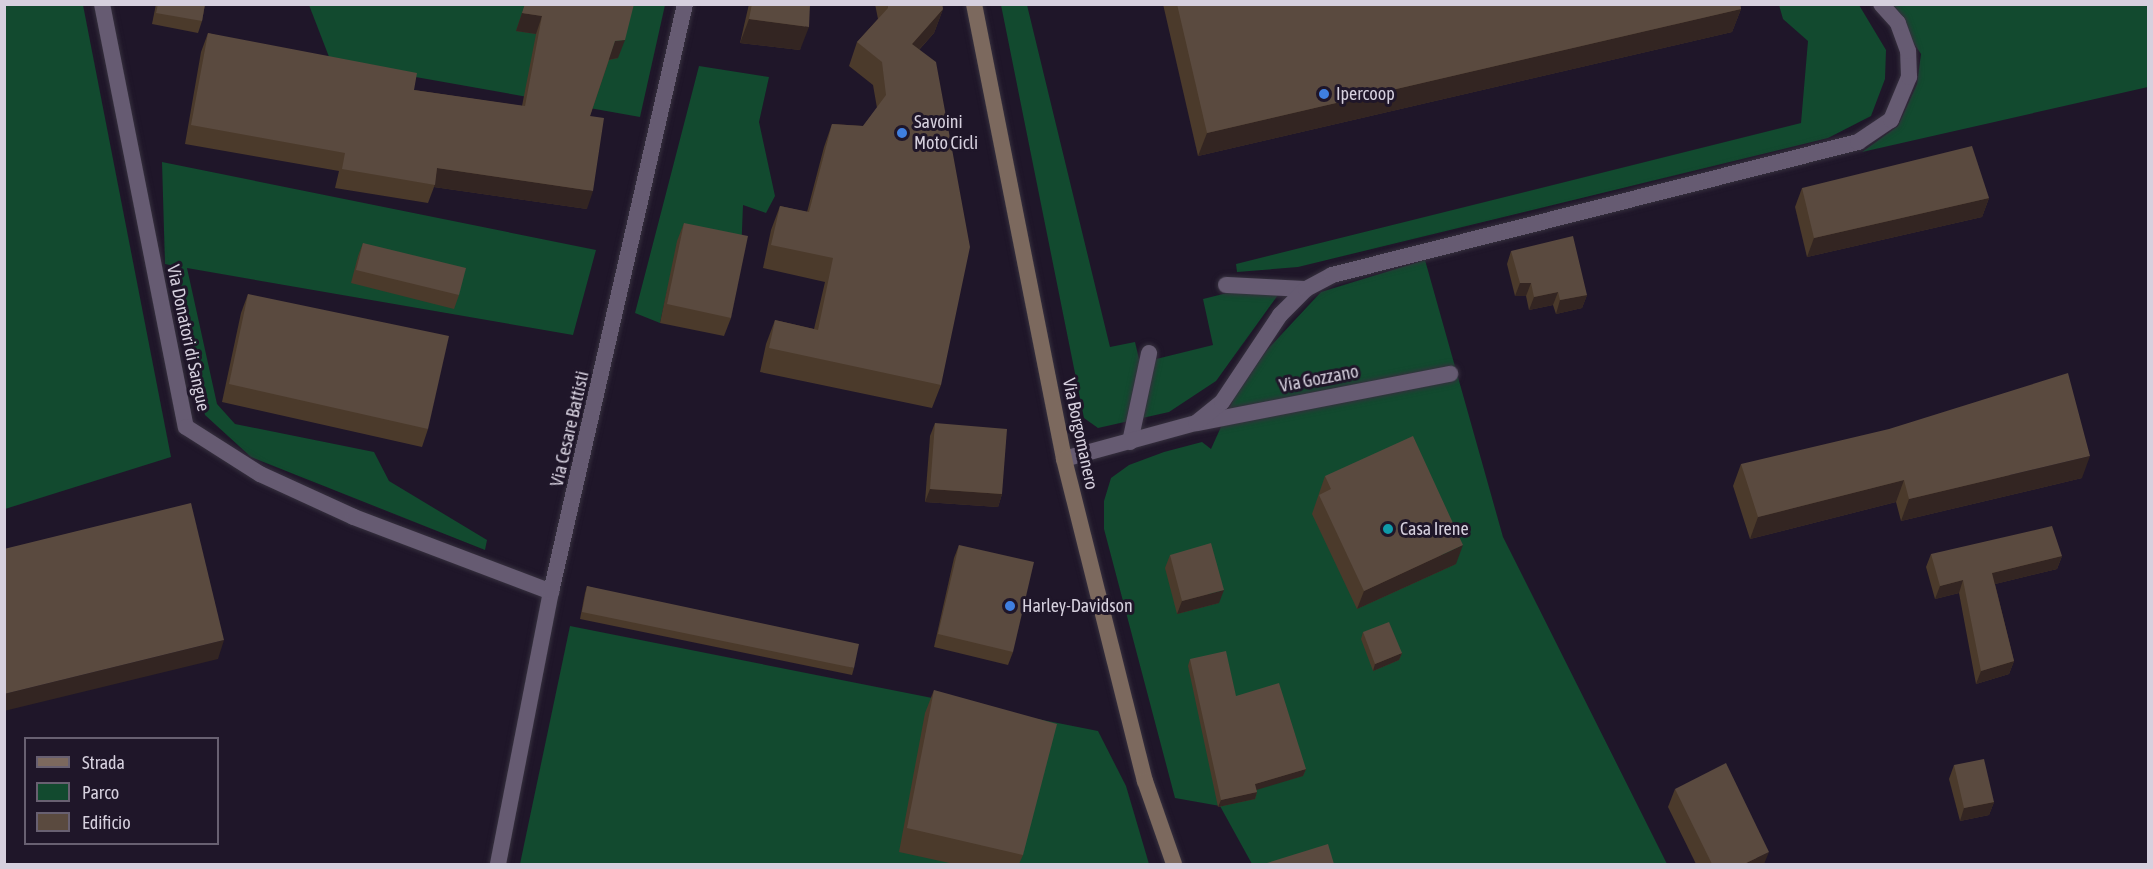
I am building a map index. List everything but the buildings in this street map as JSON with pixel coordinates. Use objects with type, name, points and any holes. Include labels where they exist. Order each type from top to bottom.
[{"type":"main road","name":"Via Borgomanero","points":[[974,4],[1064,459],[1145,781],[1174,864]]},
{"type":"street","name":"Via Donatori di Sangue","points":[[102,4],[186,426],[260,474],[354,517],[551,592]]},
{"type":"street","name":"Via Cesare Battisti","points":[[498,864],[551,592],[685,4]]},
{"type":"street","points":[[1226,285],[1306,289],[1332,275],[1858,142],[1891,120],[1908,77],[1908,51],[1898,23],[1881,4]]},
{"type":"street","name":"Via Gozzano","points":[[1196,423],[1222,402],[1255,348],[1306,289]]},
{"type":"street","points":[[1130,442],[1149,353]]},
{"type":"street","name":"Via Gozzano","points":[[1064,459],[1196,423],[1450,374]]},
{"type":"green space","points":[[5,4],[83,5],[171,457],[5,509]]},
{"type":"green space","points":[[309,5],[665,5],[640,117],[331,62]]},
{"type":"green space","points":[[1001,5],[1027,5],[1110,347],[1135,342],[1140,363],[1213,345],[1203,299],[1231,292],[1278,295],[1216,381],[1169,412],[1098,428],[1084,418]]},
{"type":"green space","points":[[1779,5],[1859,5],[1886,50],[1885,79],[1871,116],[1828,138],[1298,267],[1237,272],[1236,264],[1801,123],[1808,41],[1783,19]]},
{"type":"green space","points":[[1888,5],[2148,5],[2148,87],[1862,152],[1898,126],[1917,84],[1921,54]]},
{"type":"green space","points":[[699,66],[769,77],[759,122],[775,196],[766,213],[743,205],[741,255],[678,242],[660,323],[635,313]]},
{"type":"green space","points":[[162,162],[596,250],[573,335],[187,268],[217,404],[235,424],[374,452],[389,481],[487,540],[485,550],[251,457],[205,415],[170,265],[165,264]]},
{"type":"green space","points":[[1425,260],[1503,537],[1667,864],[1252,864],[1220,806],[1175,798],[1104,529],[1104,501],[1111,478],[1129,465],[1164,452],[1202,442],[1211,449],[1234,398],[1266,351],[1321,292]]},
{"type":"green space","points":[[570,626],[1098,731],[1126,786],[1149,864],[520,864]]},
{"type":"place","name":"Ipercoop","points":[[1324,94]]},
{"type":"place","name":"Savoini Moto Cicli","points":[[902,133]]},
{"type":"place","name":"Casa Irene","points":[[1388,529]]},
{"type":"place","name":"Harley-Davidson","points":[[1010,606]]}]
